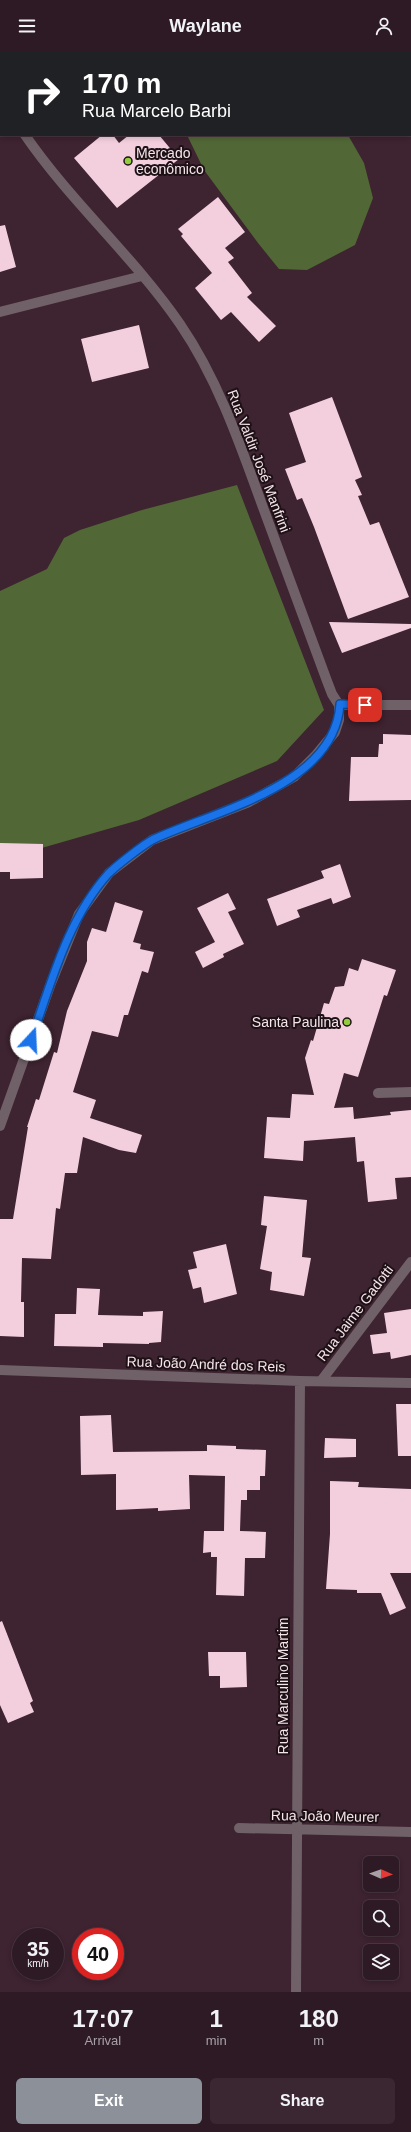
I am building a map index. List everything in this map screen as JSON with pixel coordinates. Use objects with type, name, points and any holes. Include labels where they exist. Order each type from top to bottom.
[{"type":"street","name":"Rua Valdir José Manfrini","points":[[26,136],[85,212],[142,276],[180,324],[209,374],[234,427],[332,694],[340,704]]},
{"type":"street","points":[[0,312],[142,276]]},
{"type":"street","points":[[0,1126],[79,914],[109,873],[152,840],[249,802],[294,776],[316,755],[335,732],[339,720],[340,704],[411,705]]},
{"type":"street","points":[[378,1093],[411,1092]]},
{"type":"street","name":"Rua Jaime Gadotti","points":[[321,1381],[411,1262]]},
{"type":"street","name":"Rua João André dos Reis","points":[[0,1370],[300,1381],[411,1383]]},
{"type":"street","name":"Rua Marculino Martim","points":[[296,1992],[300,1381]]},
{"type":"street","name":"Rua João Meurer","points":[[238,1828],[411,1832]]},
{"type":"green space","points":[[187,136],[349,136],[364,163],[373,198],[355,245],[307,270],[279,269],[204,170]]},
{"type":"green space","points":[[237,485],[324,710],[277,761],[139,820],[0,860],[0,591],[47,569],[64,538],[80,530],[142,510]]},
{"type":"building","points":[[101,136],[114,136],[119,143],[128,136],[160,136],[179,159],[117,208],[74,158]]},
{"type":"building","points":[[218,197],[245,232],[225,248],[234,258],[228,262],[252,293],[247,297],[276,326],[259,342],[231,312],[221,320],[195,288],[212,273],[181,236],[183,234],[178,229]]},
{"type":"building","points":[[5,225],[16,267],[0,272],[0,226]]},
{"type":"building","points":[[139,325],[149,368],[92,382],[81,339]]},
{"type":"building","points":[[332,397],[362,477],[355,480],[362,495],[358,496],[370,525],[379,522],[409,597],[348,619],[302,498],[297,500],[285,469],[306,462],[289,413]]},
{"type":"building","points":[[329,622],[411,624],[411,628],[342,653]]},
{"type":"building","points":[[383,734],[411,735],[411,800],[349,801],[351,757],[378,757],[379,744],[383,744]]},
{"type":"building","points":[[0,843],[43,844],[43,878],[10,879],[10,872],[0,872]]},
{"type":"building","points":[[340,864],[351,897],[333,904],[331,898],[297,910],[300,917],[277,926],[267,899],[324,878],[321,871]]},
{"type":"building","points":[[228,893],[236,909],[228,912],[244,944],[223,954],[224,957],[203,968],[195,952],[215,942],[197,908]]},
{"type":"building","points":[[115,902],[143,911],[133,942],[141,944],[140,949],[154,952],[148,973],[142,971],[128,1015],[124,1015],[118,1037],[92,1031],[73,1092],[96,1100],[90,1118],[142,1135],[136,1153],[119,1150],[83,1137],[77,1173],[65,1173],[60,1209],[56,1208],[51,1259],[22,1258],[21,1302],[24,1302],[24,1337],[0,1336],[0,1219],[13,1219],[27,1127],[36,1099],[39,1100],[54,1052],[57,1053],[67,1011],[87,961],[87,942],[92,928],[106,932]]},
{"type":"building","points":[[362,959],[396,970],[387,996],[384,995],[358,1077],[344,1073],[334,1108],[353,1107],[354,1119],[391,1115],[390,1112],[411,1110],[411,1177],[395,1178],[397,1199],[368,1202],[364,1161],[357,1162],[355,1137],[304,1141],[303,1161],[264,1158],[267,1117],[290,1118],[292,1094],[314,1095],[305,1058],[311,1040],[313,1041],[324,1003],[329,1004],[335,987],[344,986],[349,968],[358,971]]},
{"type":"building","points":[[264,1196],[307,1200],[302,1257],[311,1258],[304,1296],[270,1290],[272,1272],[260,1269],[267,1226],[261,1225]]},
{"type":"building","points":[[226,1244],[237,1294],[204,1303],[201,1287],[193,1289],[188,1270],[197,1268],[193,1252]]},
{"type":"building","points":[[77,1288],[100,1289],[98,1315],[143,1316],[143,1312],[163,1311],[161,1342],[149,1344],[103,1343],[103,1347],[54,1346],[55,1314],[76,1314]]},
{"type":"building","points":[[411,1309],[411,1355],[391,1359],[390,1352],[373,1354],[370,1335],[387,1333],[384,1313]]},
{"type":"building","points":[[396,1404],[411,1404],[411,1456],[398,1456]]},
{"type":"building","points":[[111,1415],[113,1452],[207,1451],[207,1445],[236,1446],[236,1449],[266,1450],[265,1476],[260,1476],[260,1490],[247,1490],[247,1500],[241,1500],[240,1531],[266,1532],[265,1558],[245,1558],[244,1596],[216,1595],[217,1557],[211,1557],[211,1552],[203,1553],[204,1531],[224,1531],[225,1476],[189,1475],[190,1509],[158,1511],[158,1508],[116,1510],[116,1474],[81,1475],[80,1416]]},
{"type":"building","points":[[325,1438],[356,1439],[356,1457],[324,1458]]},
{"type":"building","points":[[330,1481],[359,1482],[358,1487],[411,1489],[411,1573],[390,1573],[406,1608],[390,1615],[381,1593],[357,1593],[357,1590],[326,1589],[330,1534]]},
{"type":"building","points":[[2,1621],[33,1701],[30,1703],[34,1712],[8,1723],[0,1705],[0,1622]]},
{"type":"building","points":[[208,1652],[246,1652],[247,1687],[220,1688],[220,1676],[209,1676]]},
{"type":"place","name":"Mercado econômico","points":[[128,161]]},
{"type":"place","name":"Santa Paulina","points":[[347,1022]]},
{"type":"route","points":[[31,1040],[79,914],[109,873],[152,840],[249,802],[294,776],[316,755],[335,732],[339,720],[340,704],[365,705]]}]
